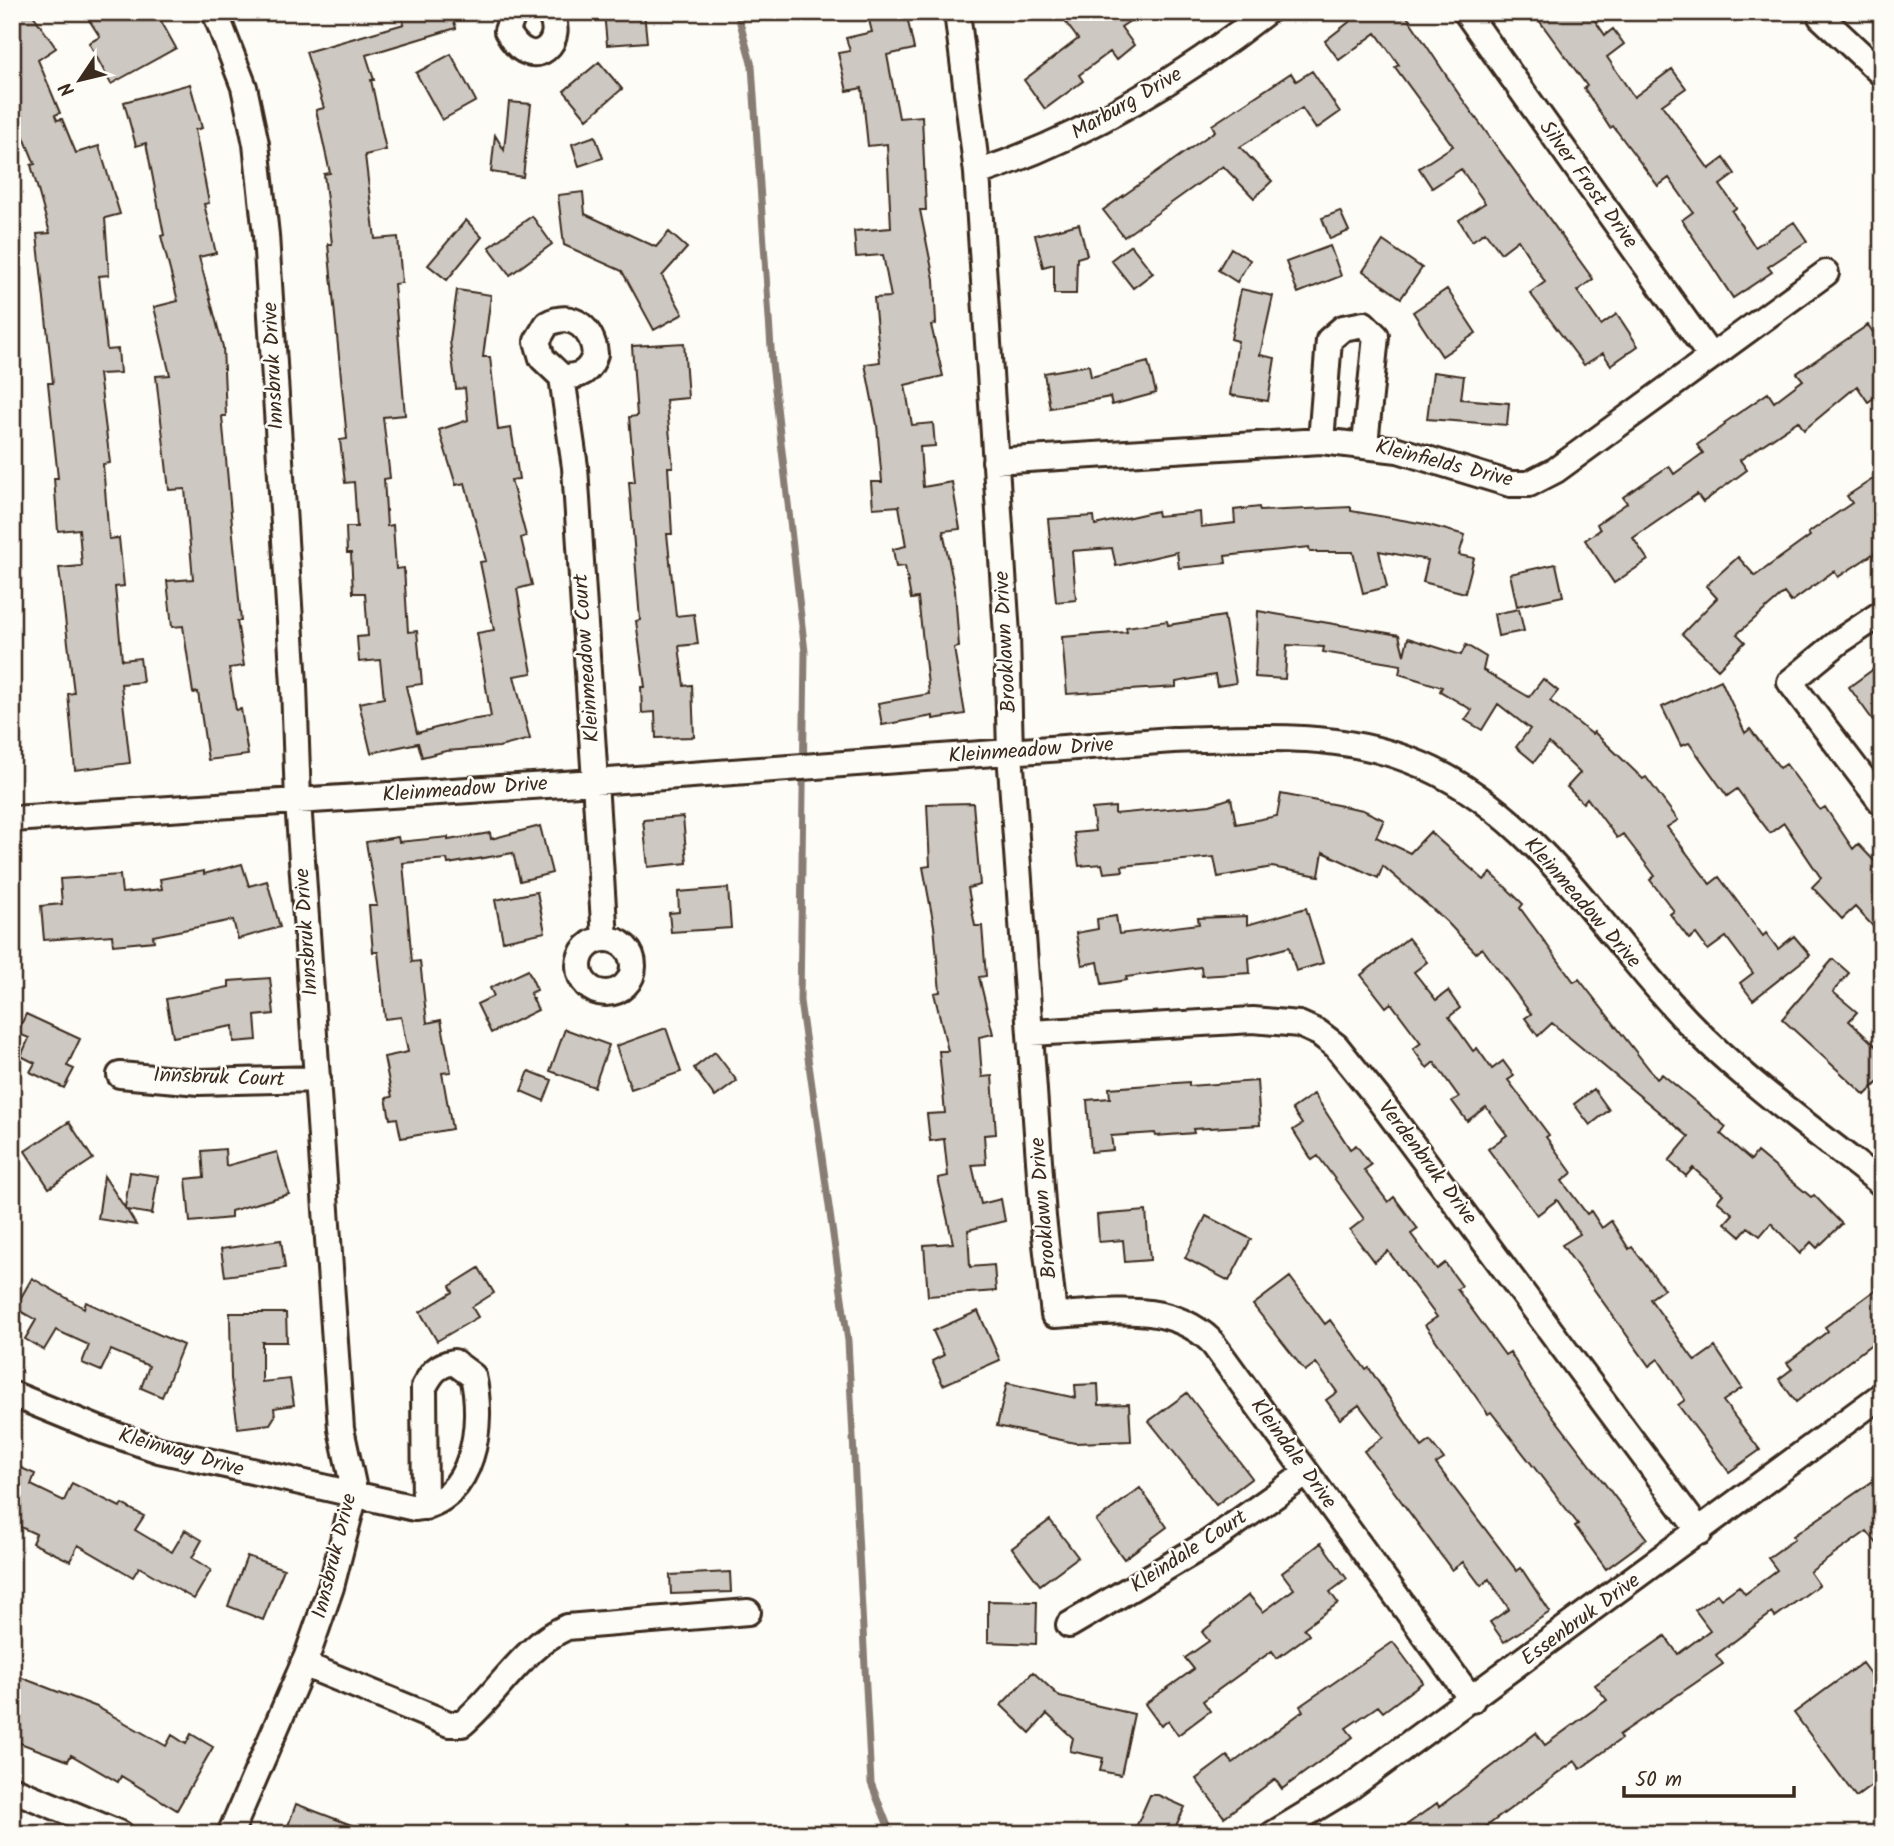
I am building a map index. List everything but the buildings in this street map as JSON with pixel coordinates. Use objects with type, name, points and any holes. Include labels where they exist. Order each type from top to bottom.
[{"type":"street","name":"Innsbruk Drive","points":[[215,12],[244,87],[256,144],[265,235],[295,685],[298,801],[341,1429],[355,1494],[331,1587],[303,1664],[230,1834]]},
{"type":"street","points":[[514,12],[507,31],[518,50],[530,54],[544,50],[556,33],[553,18],[547,12]]},
{"type":"street","name":"Brooklawn Drive","points":[[957,12],[976,173],[1007,635],[1010,753],[1043,1217],[1054,1315]]},
{"type":"street","name":"Marburg Drive","points":[[976,173],[1055,145],[1115,114],[1179,75],[1266,12]]},
{"type":"street","name":"Silver Frost Drive","points":[[1466,12],[1711,357]]},
{"type":"street","points":[[1819,14],[1882,74]]},
{"type":"street","name":"Kleinfields Drive","points":[[995,461],[1321,441],[1365,444],[1434,458],[1510,484],[1529,484],[1556,470],[1826,273]]},
{"type":"street","points":[[1321,441],[1329,340],[1343,328],[1364,324],[1376,336],[1365,444]]},
{"type":"street","name":"Kleinmeadow Court","points":[[562,377],[575,467],[605,939]]},
{"type":"street","points":[[1882,612],[1840,640],[1790,682],[1882,803]]},
{"type":"street","name":"Kleinmeadow Drive","points":[[12,818],[594,782],[1173,740],[1321,740],[1380,750],[1437,772],[1490,805],[1514,826],[1643,974],[1699,1033],[1740,1070],[1882,1184]]},
{"type":"street","name":"Verdenbruk Drive","points":[[1031,1033],[1253,1020],[1299,1024],[1319,1033],[1336,1046],[1377,1097],[1700,1532]]},
{"type":"street","name":"Innsbruk Court","points":[[120,1074],[199,1082],[318,1079]]},
{"type":"street","name":"Kleindale Drive","points":[[1054,1315],[1160,1312],[1196,1327],[1211,1341],[1472,1700]]},
{"type":"street","points":[[454,1362],[473,1376],[478,1398],[478,1430],[473,1448],[454,1488],[441,1500],[425,1507],[425,1387],[432,1372],[442,1364],[454,1362]]},
{"type":"street","name":"Kleinway Drive","points":[[12,1394],[159,1450],[415,1508],[425,1507]]},
{"type":"street","name":"Essenbruk Drive","points":[[1273,1834],[1349,1788],[1472,1700],[1882,1395]]},
{"type":"street","name":"Kleindale Court","points":[[1069,1625],[1208,1544],[1307,1473]]},
{"type":"street","points":[[303,1664],[442,1721],[461,1724],[480,1709],[522,1659],[549,1635],[567,1626],[748,1612]]},
{"type":"street","points":[[12,1789],[121,1834]]},
{"type":"waterway","points":[[737,12],[752,66],[772,363],[805,652],[800,1001],[848,1341],[871,1783],[891,1834]]}]
